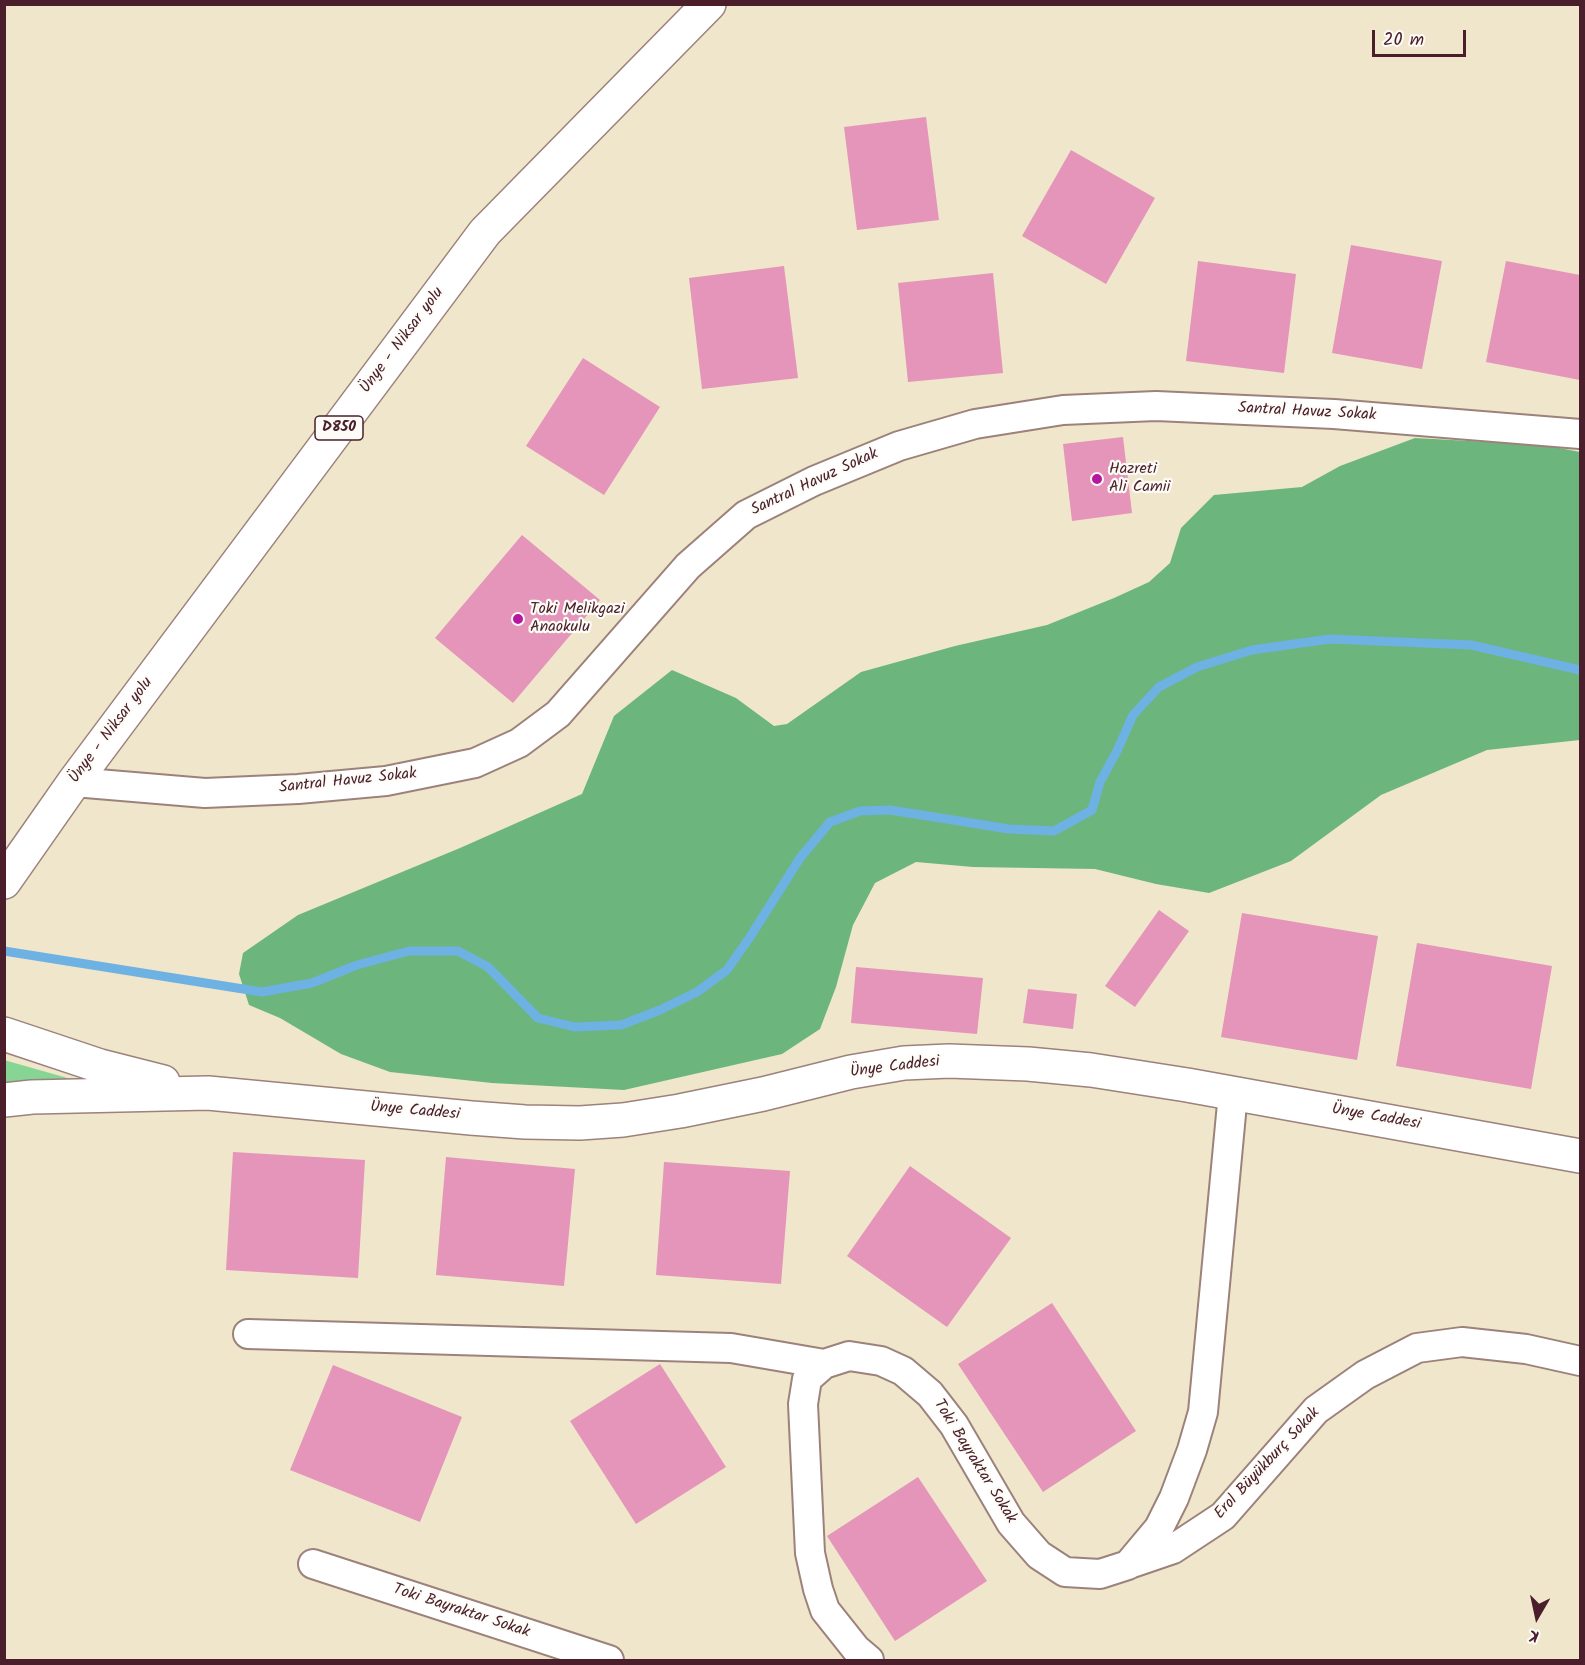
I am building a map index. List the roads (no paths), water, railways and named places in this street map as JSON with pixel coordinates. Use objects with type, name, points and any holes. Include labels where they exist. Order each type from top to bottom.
[{"type":"main road","name":"Ünye - Niksar yolu","points":[[4,882],[74,782],[485,232],[709,4]]},
{"type":"main road","name":"Ünye Caddesi","points":[[4,1035],[100,1066],[208,1093]]},
{"type":"main road","name":"Ünye Caddesi","points":[[4,1100],[63,1096],[208,1093],[482,1119],[580,1123],[623,1120],[680,1111],[763,1094],[851,1072],[904,1063],[949,1061],[1028,1064],[1091,1070],[1581,1155]]},
{"type":"street","name":"Santral Havuz Sokak","points":[[74,782],[205,793],[251,791],[386,781],[475,763],[519,743],[558,714],[688,566],[746,515],[814,481],[899,446],[975,424],[1063,410],[1156,406],[1334,414],[1581,434]]},
{"type":"street","points":[[1128,1565],[1159,1528],[1174,1498],[1203,1412],[1233,1093]]},
{"type":"street","points":[[248,1334],[731,1348],[824,1364]]},
{"type":"street","name":"Erol Büyükburç Sokak","points":[[1128,1565],[1173,1549],[1224,1516],[1316,1410],[1365,1375],[1417,1348],[1462,1342],[1526,1349],[1581,1361]]},
{"type":"street","name":"Toki Bayraktar Sokak","points":[[824,1364],[849,1356],[881,1361],[903,1371],[930,1394],[954,1425],[1011,1523],[1039,1555],[1065,1572],[1100,1574],[1128,1565]]},
{"type":"street","points":[[824,1364],[807,1379],[803,1404],[810,1553],[825,1610],[856,1649],[868,1660]]},
{"type":"street","name":"Toki Bayraktar Sokak","points":[[313,1564],[609,1660]]},
{"type":"waterway","points":[[4,951],[262,992],[312,983],[357,965],[409,951],[458,951],[488,967],[538,1018],[575,1027],[621,1025],[697,992],[727,970],[800,858],[830,822],[860,811],[890,810],[1009,829],[1054,831],[1092,810],[1100,782],[1133,715],[1159,687],[1197,667],[1252,650],[1330,639],[1471,645],[1580,670]]},
{"type":"place","name":"Hazreti Ali Camii","points":[[1097,479]]},
{"type":"place","name":"Toki Melikgazi Anaokulu","points":[[518,619]]}]
